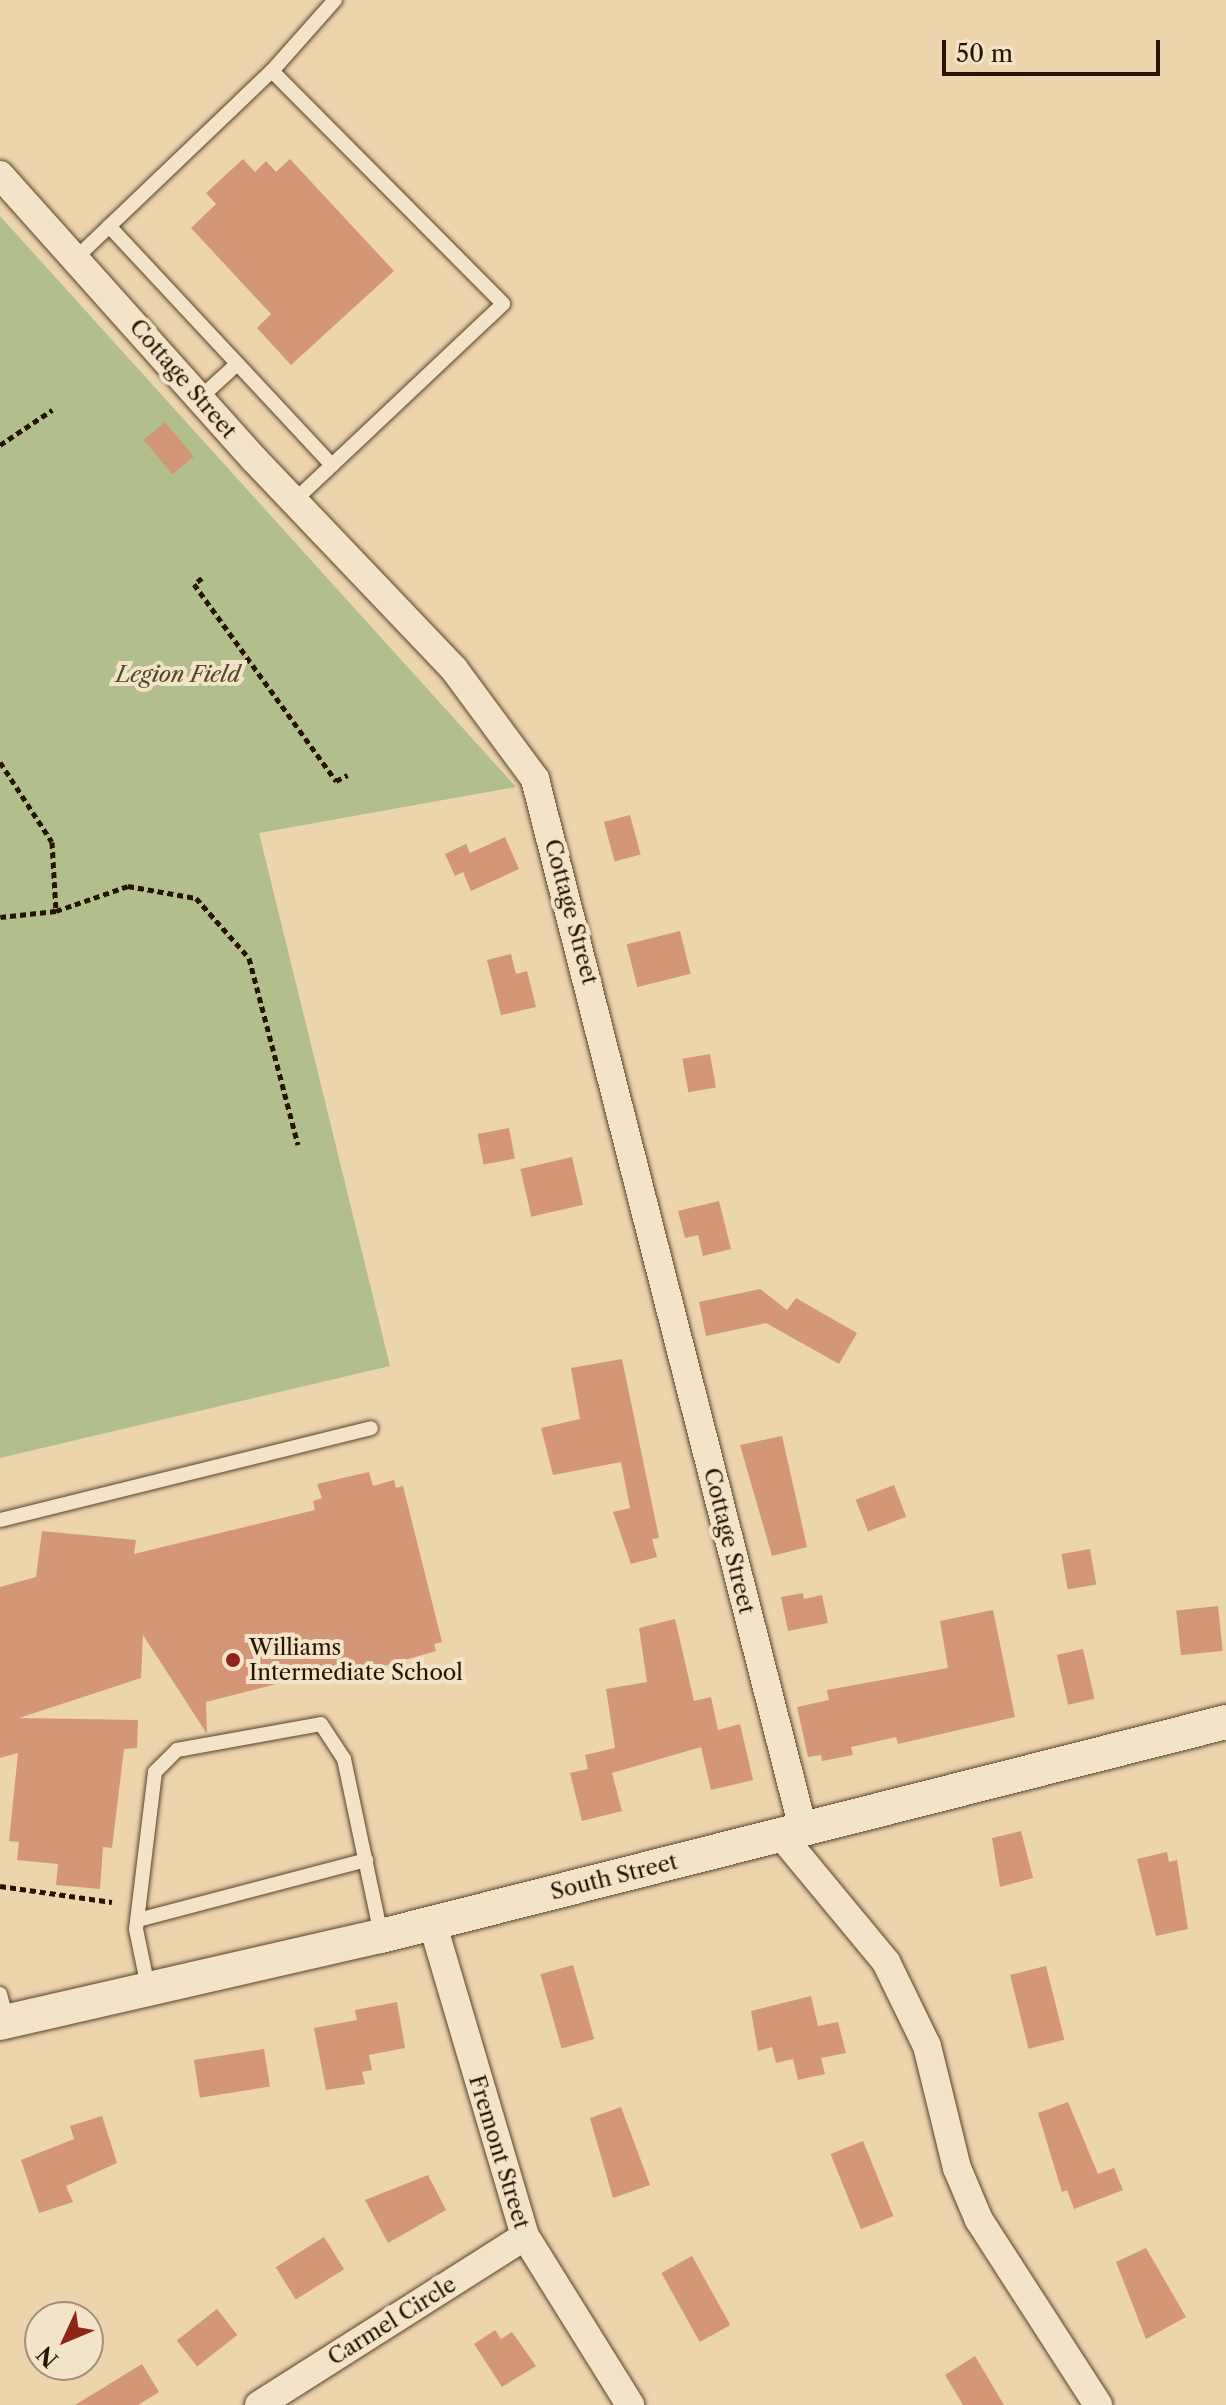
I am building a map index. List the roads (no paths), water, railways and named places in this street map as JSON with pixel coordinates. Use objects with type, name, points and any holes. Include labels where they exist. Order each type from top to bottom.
[{"type":"street","name":"Cottage Street","points":[[0,175],[294,501],[454,669],[535,779],[792,1832]]},
{"type":"street","name":"South Street","points":[[2,2013],[148,1987],[381,1936],[1226,1722]]},
{"type":"street","points":[[792,1832],[901,1989],[927,2046],[957,2168],[979,2220],[1098,2405]]},
{"type":"street","name":"Fremont Street","points":[[432,1922],[525,2236],[630,2405]]},
{"type":"street","name":"Carmel Circle","points":[[259,2405],[525,2236]]},
{"type":"lane","points":[[76,258],[272,71],[335,0]]},
{"type":"lane","points":[[272,71],[503,304],[294,501]]},
{"type":"lane","points":[[109,226],[332,465]]},
{"type":"lane","points":[[200,398],[237,364]]},
{"type":"lane","points":[[0,1520],[371,1428]]},
{"type":"lane","points":[[148,1987],[138,1920],[155,1772],[177,1750],[321,1724],[344,1759],[381,1936]]},
{"type":"lane","points":[[138,1920],[366,1860]]},
{"type":"place","name":"Williams Intermediate School","points":[[233,1660]]},
{"type":"park label","name":"Legion Field","points":[[178,675]]}]
